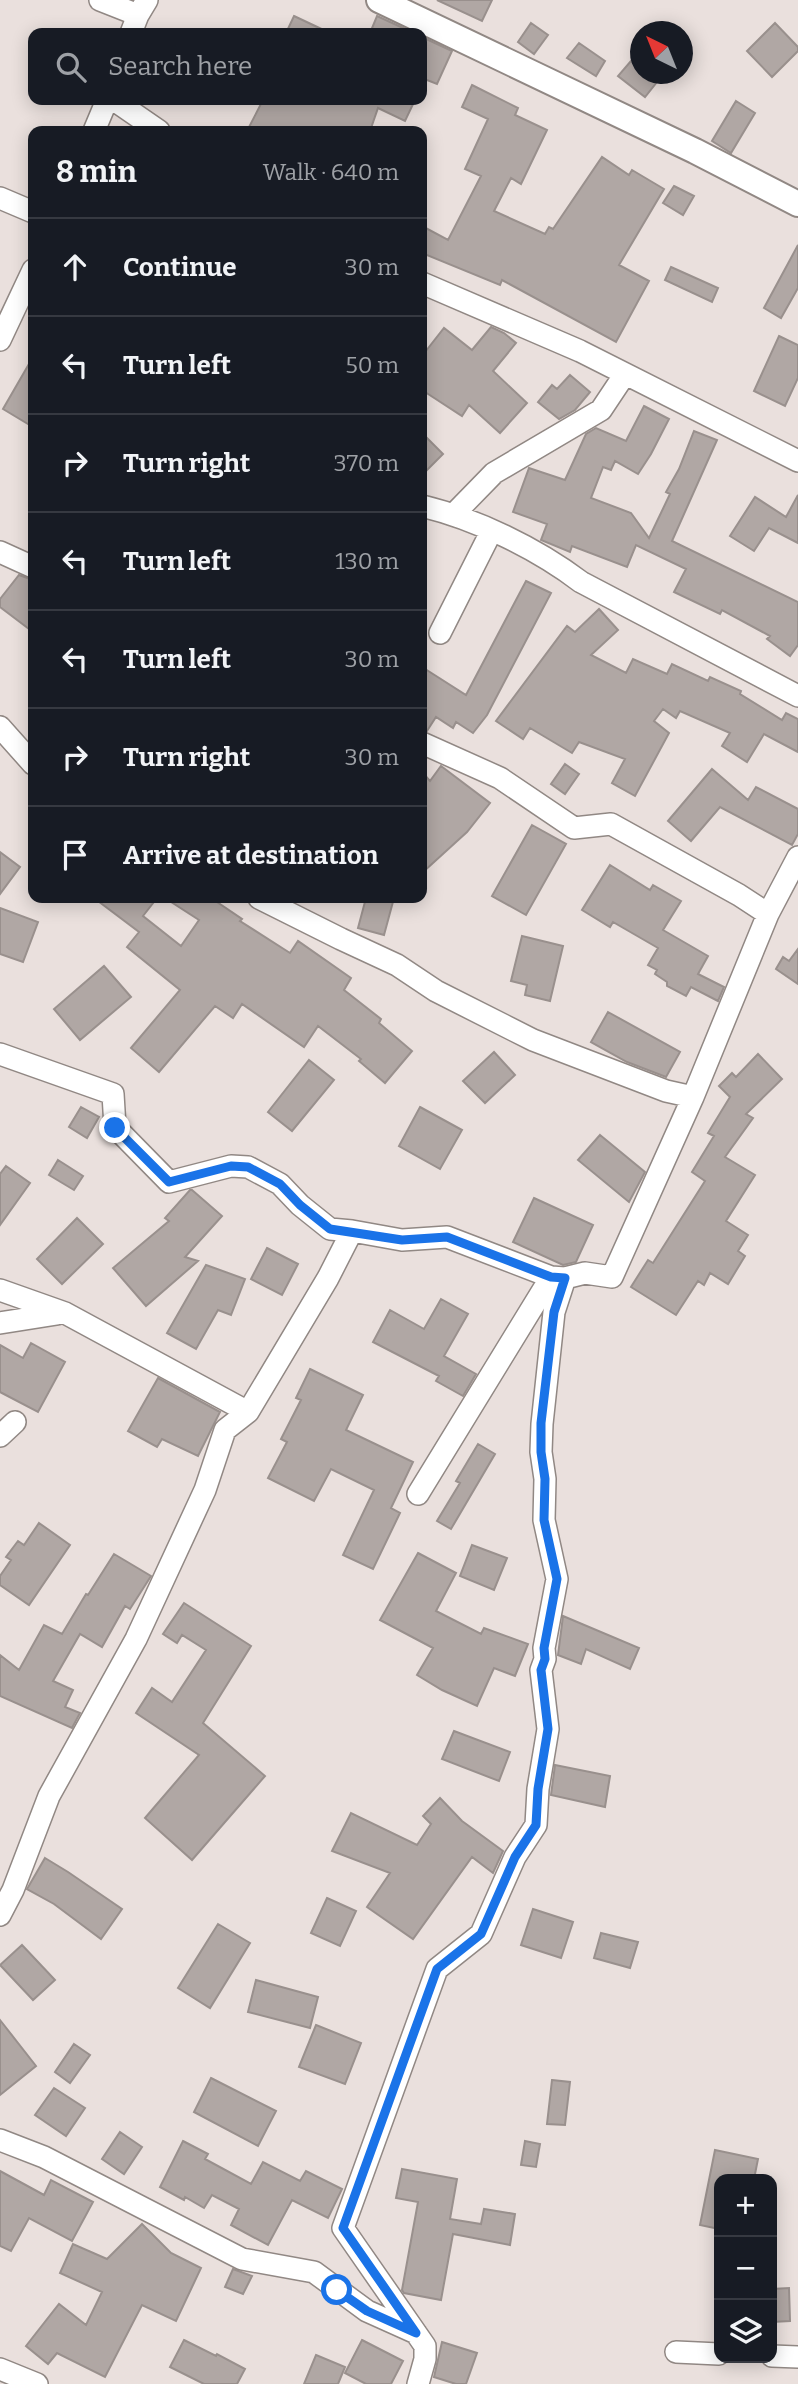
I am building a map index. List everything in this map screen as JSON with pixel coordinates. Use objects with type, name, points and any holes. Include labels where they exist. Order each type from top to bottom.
[{"type":"street","points":[[100,0],[139,16]]},
{"type":"street","points":[[379,0],[695,151],[798,204]]},
{"type":"street","points":[[96,126],[105,105]]},
{"type":"street","points":[[121,105],[152,126]]},
{"type":"street","points":[[0,198],[28,210]]},
{"type":"street","points":[[0,340],[28,281]]},
{"type":"street","points":[[427,285],[580,351],[798,461]]},
{"type":"street","points":[[454,514],[494,473],[601,410],[625,374]]},
{"type":"street","points":[[427,507],[454,514],[555,562],[581,582],[798,696]]},
{"type":"street","points":[[440,634],[491,532]]},
{"type":"street","points":[[0,551],[28,565]]},
{"type":"street","points":[[0,727],[28,758]]},
{"type":"street","points":[[427,745],[500,778],[574,828],[611,824],[768,914]]},
{"type":"street","points":[[0,1054],[113,1094],[115,1128],[169,1182],[231,1166],[248,1167],[280,1184],[300,1205],[330,1229],[402,1240],[447,1237],[558,1277],[585,1273],[612,1277],[693,1097],[768,914],[798,857]]},
{"type":"street","points":[[269,903],[397,965],[436,991],[533,1040],[666,1091],[693,1097]]},
{"type":"street","points":[[0,1915],[49,1796],[142,1627],[205,1490],[225,1430],[248,1412],[328,1278],[352,1231]]},
{"type":"street","points":[[418,1494],[558,1277]]},
{"type":"street","points":[[418,2384],[425,2359],[425,2346],[343,2228],[437,1969],[481,1934],[515,1857],[536,1825],[538,1789],[548,1729],[541,1670],[557,1579],[544,1520],[545,1479],[541,1423],[558,1277]]},
{"type":"street","points":[[0,1290],[65,1314],[248,1412]]},
{"type":"street","points":[[0,1323],[65,1314]]},
{"type":"street","points":[[0,2140],[44,2157],[242,2259],[314,2272],[367,2311],[416,2333]]},
{"type":"street","points":[[676,2352],[714,2354]]},
{"type":"street","points":[[777,2356],[798,2357]]},
{"type":"street","points":[[0,2368],[37,2384]]},
{"type":"building","points":[[437,0],[492,0],[482,21]]},
{"type":"building","points":[[294,16],[319,28],[288,28]]},
{"type":"building","points":[[377,16],[403,28],[372,28]]},
{"type":"building","points":[[531,23],[548,35],[534,54],[518,42]]},
{"type":"building","points":[[775,23],[798,47],[798,51],[772,77],[747,51]]},
{"type":"building","points":[[427,39],[452,51],[437,84],[427,80]]},
{"type":"building","points":[[579,43],[605,61],[596,76],[567,58]]},
{"type":"building","points":[[630,62],[630,84],[655,84],[645,97],[618,76]]},
{"type":"building","points":[[472,85],[518,108],[515,115],[547,130],[521,184],[511,178],[494,211],[545,234],[549,227],[553,229],[602,157],[629,175],[632,170],[664,189],[619,265],[649,281],[616,342],[502,280],[500,285],[427,255],[427,229],[448,240],[481,176],[465,169],[488,119],[462,107]]},
{"type":"building","points":[[736,101],[755,113],[731,153],[712,141]]},
{"type":"building","points":[[260,105],[413,105],[405,121],[378,108],[372,126],[250,126]]},
{"type":"building","points":[[674,186],[694,196],[683,215],[663,203]]},
{"type":"building","points":[[798,245],[798,288],[781,318],[764,308]]},
{"type":"building","points":[[671,267],[718,288],[712,302],[665,280]]},
{"type":"building","points":[[491,327],[516,343],[493,371],[527,403],[500,433],[469,405],[462,416],[427,393],[427,350],[444,328],[472,350]]},
{"type":"building","points":[[779,336],[798,345],[798,378],[785,406],[754,391]]},
{"type":"building","points":[[28,366],[28,424],[3,409]]},
{"type":"building","points":[[570,375],[590,392],[575,410],[559,419],[538,402],[552,385],[557,389]]},
{"type":"building","points":[[644,406],[669,419],[651,454],[638,474],[615,461],[611,470],[603,467],[591,498],[631,513],[649,538],[670,494],[666,492],[679,469],[694,431],[717,440],[672,541],[798,602],[798,645],[790,656],[767,639],[770,636],[722,610],[720,614],[674,592],[686,569],[636,545],[627,567],[572,546],[570,552],[541,540],[547,524],[513,512],[529,468],[565,480],[586,434],[596,428],[626,441]]},
{"type":"building","points":[[427,438],[443,454],[427,470]]},
{"type":"building","points":[[798,495],[798,543],[769,528],[754,551],[730,536],[755,497],[786,517]]},
{"type":"building","points":[[19,575],[28,578],[28,628],[0,607],[0,599]]},
{"type":"building","points":[[526,581],[551,593],[487,715],[473,733],[456,722],[453,728],[436,717],[427,731],[427,670],[466,695]]},
{"type":"building","points":[[599,609],[618,630],[591,655],[626,673],[633,659],[667,674],[672,664],[708,681],[710,677],[741,691],[740,694],[782,720],[786,713],[798,719],[798,752],[764,734],[747,762],[722,746],[730,733],[680,711],[676,718],[663,709],[654,721],[669,733],[635,796],[612,783],[625,759],[579,742],[572,753],[530,728],[523,739],[496,721],[567,626],[575,632]]},
{"type":"building","points":[[565,764],[579,774],[565,794],[551,784]]},
{"type":"building","points":[[441,766],[490,803],[467,832],[427,868],[427,778],[430,781]]},
{"type":"building","points":[[712,769],[748,800],[756,787],[798,809],[798,834],[792,845],[720,807],[691,841],[668,821]]},
{"type":"building","points":[[532,825],[566,844],[526,915],[492,896]]},
{"type":"building","points":[[0,852],[20,867],[0,894]]},
{"type":"building","points":[[610,865],[650,890],[653,885],[681,901],[663,930],[708,956],[698,974],[724,987],[718,1001],[691,987],[686,996],[667,986],[667,982],[655,974],[657,970],[648,965],[658,948],[613,922],[610,927],[582,910]]},
{"type":"building","points":[[101,903],[153,903],[143,916],[181,946],[199,920],[173,903],[218,903],[242,919],[240,921],[290,953],[298,941],[351,978],[344,990],[381,1019],[379,1023],[412,1051],[385,1083],[359,1061],[361,1059],[318,1026],[304,1047],[242,1004],[233,1018],[215,1006],[159,1072],[131,1048],[180,990],[127,947],[139,932]]},
{"type":"building","points":[[365,903],[393,903],[384,935],[358,928]]},
{"type":"building","points":[[0,908],[38,922],[23,962],[0,954]]},
{"type":"building","points":[[522,936],[563,946],[550,1001],[525,995],[527,985],[511,981]]},
{"type":"building","points":[[798,949],[798,984],[776,969],[783,957],[789,961]]},
{"type":"building","points":[[104,966],[131,997],[80,1040],[54,1009]]},
{"type":"building","points":[[608,1012],[680,1052],[666,1077],[627,1062],[591,1042]]},
{"type":"building","points":[[494,1052],[515,1075],[485,1103],[463,1081]]},
{"type":"building","points":[[758,1054],[782,1079],[746,1114],[753,1118],[725,1157],[755,1175],[726,1221],[748,1235],[738,1251],[745,1256],[728,1284],[710,1273],[704,1285],[698,1281],[676,1315],[631,1287],[648,1260],[653,1263],[705,1181],[692,1172],[714,1136],[708,1133],[730,1097],[719,1086],[732,1073],[736,1077]]},
{"type":"building","points":[[309,1060],[334,1080],[292,1131],[268,1112]]},
{"type":"building","points":[[81,1107],[99,1117],[87,1138],[69,1127]]},
{"type":"building","points":[[420,1107],[462,1130],[440,1169],[399,1146]]},
{"type":"building","points":[[600,1135],[645,1172],[629,1202],[578,1160]]},
{"type":"building","points":[[58,1160],[83,1176],[74,1190],[49,1175]]},
{"type":"building","points":[[6,1166],[30,1183],[0,1225],[0,1174]]},
{"type":"building","points":[[190,1190],[222,1216],[185,1257],[198,1261],[146,1306],[113,1268],[169,1221],[165,1218]]},
{"type":"building","points":[[534,1198],[593,1225],[576,1262],[563,1265],[513,1242]]},
{"type":"building","points":[[77,1218],[103,1244],[62,1284],[37,1259]]},
{"type":"building","points":[[267,1248],[298,1264],[282,1295],[251,1279]]},
{"type":"building","points":[[206,1265],[245,1279],[231,1315],[218,1310],[196,1349],[167,1333]]},
{"type":"building","points":[[441,1299],[468,1314],[444,1356],[476,1374],[463,1396],[436,1381],[439,1376],[373,1342],[390,1310],[424,1329]]},
{"type":"building","points":[[31,1343],[65,1362],[38,1412],[0,1392],[0,1345],[23,1358]]},
{"type":"building","points":[[310,1369],[363,1395],[346,1430],[413,1462],[391,1508],[400,1513],[373,1569],[343,1555],[374,1490],[331,1469],[314,1501],[268,1478],[287,1442],[281,1439],[301,1400],[296,1398]]},
{"type":"building","points":[[158,1378],[220,1412],[198,1456],[162,1439],[157,1447],[128,1431]]},
{"type":"building","points":[[478,1444],[495,1454],[451,1529],[437,1521],[460,1483],[456,1481]]},
{"type":"building","points":[[39,1523],[70,1545],[29,1605],[0,1585],[0,1576],[11,1560],[6,1557],[18,1541],[24,1545]]},
{"type":"building","points":[[472,1545],[507,1558],[494,1590],[460,1576]]},
{"type":"building","points":[[418,1553],[456,1573],[436,1611],[481,1634],[484,1628],[528,1644],[515,1676],[494,1668],[477,1706],[417,1675],[433,1648],[380,1620]]},
{"type":"building","points":[[114,1554],[151,1576],[130,1609],[125,1606],[102,1647],[80,1634],[53,1681],[73,1690],[65,1707],[80,1713],[72,1728],[0,1696],[0,1655],[19,1670],[44,1625],[62,1634]]},
{"type":"building","points":[[184,1603],[251,1646],[203,1723],[265,1776],[192,1860],[145,1818],[199,1755],[136,1713],[152,1688],[172,1702],[206,1650],[182,1635],[177,1643],[163,1634]]},
{"type":"building","points":[[563,1616],[639,1648],[630,1669],[586,1649],[581,1664],[558,1655]]},
{"type":"building","points":[[454,1731],[510,1752],[499,1781],[442,1759]]},
{"type":"building","points":[[555,1765],[610,1776],[605,1807],[551,1795]]},
{"type":"building","points":[[440,1798],[462,1821],[503,1851],[493,1873],[472,1857],[413,1939],[367,1907],[390,1873],[332,1851],[351,1813],[417,1845],[431,1824],[423,1816]]},
{"type":"building","points":[[45,1858],[122,1909],[101,1939],[54,1904],[27,1889]]},
{"type":"building","points":[[327,1898],[356,1911],[340,1946],[311,1933]]},
{"type":"building","points":[[533,1909],[573,1922],[561,1958],[521,1945]]},
{"type":"building","points":[[218,1924],[250,1943],[210,2008],[178,1988]]},
{"type":"building","points":[[601,1933],[638,1942],[630,1968],[594,1958]]},
{"type":"building","points":[[22,1945],[55,1980],[33,2000],[0,1965]]},
{"type":"building","points":[[256,1980],[318,1997],[310,2028],[248,2012]]},
{"type":"building","points":[[0,2020],[36,2066],[0,2095]]},
{"type":"building","points":[[316,2025],[361,2043],[345,2084],[299,2067]]},
{"type":"building","points":[[74,2044],[90,2055],[70,2083],[55,2072]]},
{"type":"building","points":[[211,2078],[276,2111],[258,2146],[194,2112]]},
{"type":"building","points":[[552,2080],[570,2082],[565,2125],[547,2124]]},
{"type":"building","points":[[54,2088],[85,2108],[66,2136],[35,2115]]},
{"type":"building","points":[[120,2132],[142,2147],[124,2174],[102,2159]]},
{"type":"building","points":[[183,2141],[208,2154],[205,2159],[251,2184],[263,2162],[300,2181],[306,2171],[342,2189],[328,2218],[292,2200],[268,2245],[231,2225],[239,2209],[212,2195],[204,2208],[160,2187]]},
{"type":"building","points":[[525,2141],[540,2144],[536,2167],[521,2165]]},
{"type":"building","points":[[715,2150],[758,2159],[755,2174],[714,2174],[714,2228],[700,2225]]},
{"type":"building","points":[[402,2169],[457,2179],[450,2219],[481,2224],[484,2209],[515,2214],[510,2245],[453,2234],[441,2300],[404,2293],[402,2290],[418,2202],[396,2198]]},
{"type":"building","points":[[0,2171],[44,2195],[51,2180],[93,2202],[72,2241],[29,2218],[11,2251],[0,2246]]},
{"type":"building","points":[[142,2224],[171,2253],[201,2268],[176,2321],[142,2305],[105,2377],[57,2353],[48,2364],[26,2346],[59,2304],[86,2325],[102,2292],[60,2273],[73,2244],[107,2259]]},
{"type":"building","points":[[233,2269],[252,2276],[243,2294],[225,2287]]},
{"type":"building","points":[[789,2288],[790,2321],[777,2322],[777,2289]]},
{"type":"building","points":[[184,2340],[245,2369],[237,2384],[204,2384],[170,2367]]},
{"type":"building","points":[[362,2340],[403,2361],[391,2384],[366,2384],[345,2373]]},
{"type":"building","points":[[442,2342],[477,2353],[466,2384],[456,2384],[434,2377]]},
{"type":"building","points":[[316,2355],[345,2367],[338,2384],[304,2384]]},
{"type":"route","points":[[115,1128],[169,1182],[231,1166],[248,1167],[280,1184],[300,1205],[330,1229],[402,1240],[447,1237],[551,1277],[565,1278],[554,1312],[541,1423],[545,1479],[544,1520],[557,1579],[541,1670],[548,1729],[538,1789],[536,1825],[515,1857],[481,1934],[437,1969],[343,2228],[416,2333],[367,2311],[337,2290]]}]
